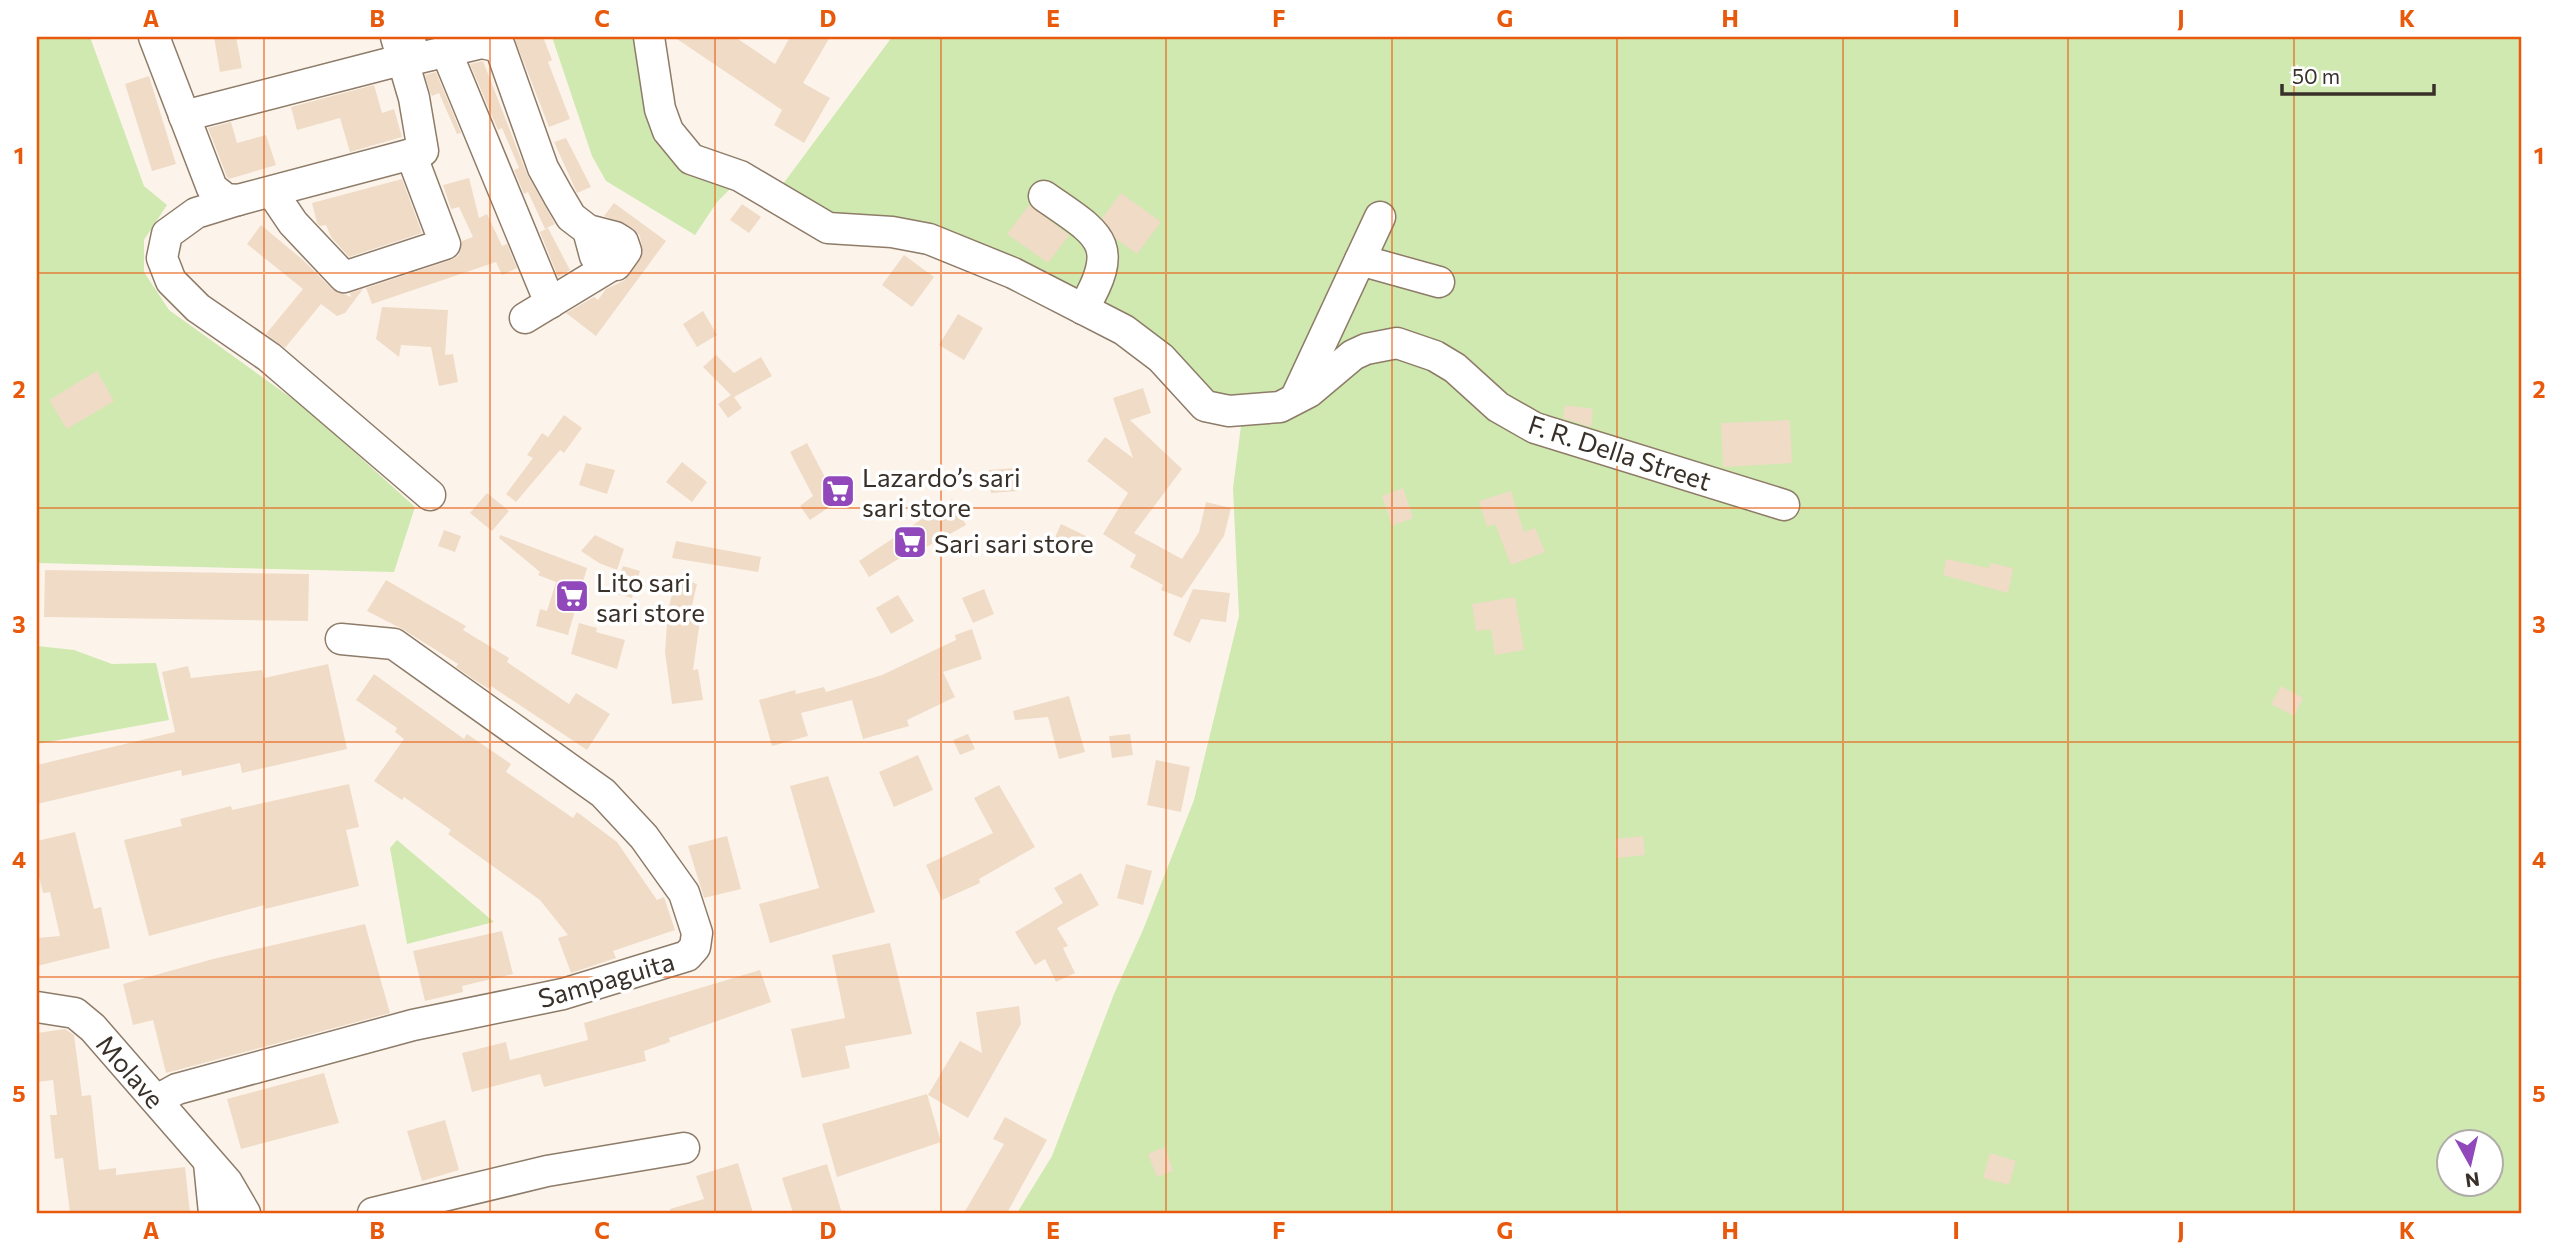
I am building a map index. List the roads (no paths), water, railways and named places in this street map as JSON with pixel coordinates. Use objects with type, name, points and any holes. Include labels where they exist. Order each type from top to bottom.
[{"type":"street","points":[[155,37],[212,188],[226,199],[238,200]]},
{"type":"street","name":"F. R. Della Street","points":[[649,37],[660,109],[668,131],[691,159],[740,176],[836,231],[892,232],[929,239],[1013,273],[1124,330],[1161,358],[1205,406],[1229,411],[1261,410],[1294,401],[1353,355],[1366,349],[1397,343],[1435,356],[1455,368],[1498,407],[1535,428],[1784,505]]},
{"type":"street","points":[[402,45],[415,59],[446,51],[489,43],[500,47],[543,168],[571,217],[588,230],[615,237],[626,246],[623,259],[537,311],[446,51]]},
{"type":"street","points":[[184,116],[402,45]]},
{"type":"street","points":[[402,45],[423,150],[195,213],[167,234],[162,258],[171,281],[198,308],[269,358],[430,495]]},
{"type":"street","points":[[272,192],[293,223],[344,277],[445,244],[411,154]]},
{"type":"street","points":[[1044,196],[1091,229],[1100,241],[1104,256],[1102,272],[1083,309]]},
{"type":"street","points":[[1294,401],[1380,217]]},
{"type":"street","points":[[1360,260],[1439,282]]},
{"type":"street","name":"Sampaguita","points":[[157,1100],[177,1089],[413,1025],[563,995],[687,956],[695,947],[697,933],[684,893],[644,837],[603,793],[394,644],[341,639]]},
{"type":"street","name":"Molave","points":[[37,1007],[82,1017],[157,1100],[216,1186],[245,1213]]},
{"type":"street","points":[[373,1213],[547,1171],[684,1148]]},
{"type":"place","name":"Lazardo’s sari sari store","points":[[838,491]]},
{"type":"place","name":"Sari sari store","points":[[910,542]]},
{"type":"place","name":"Lito sari sari store","points":[[572,596]]}]
